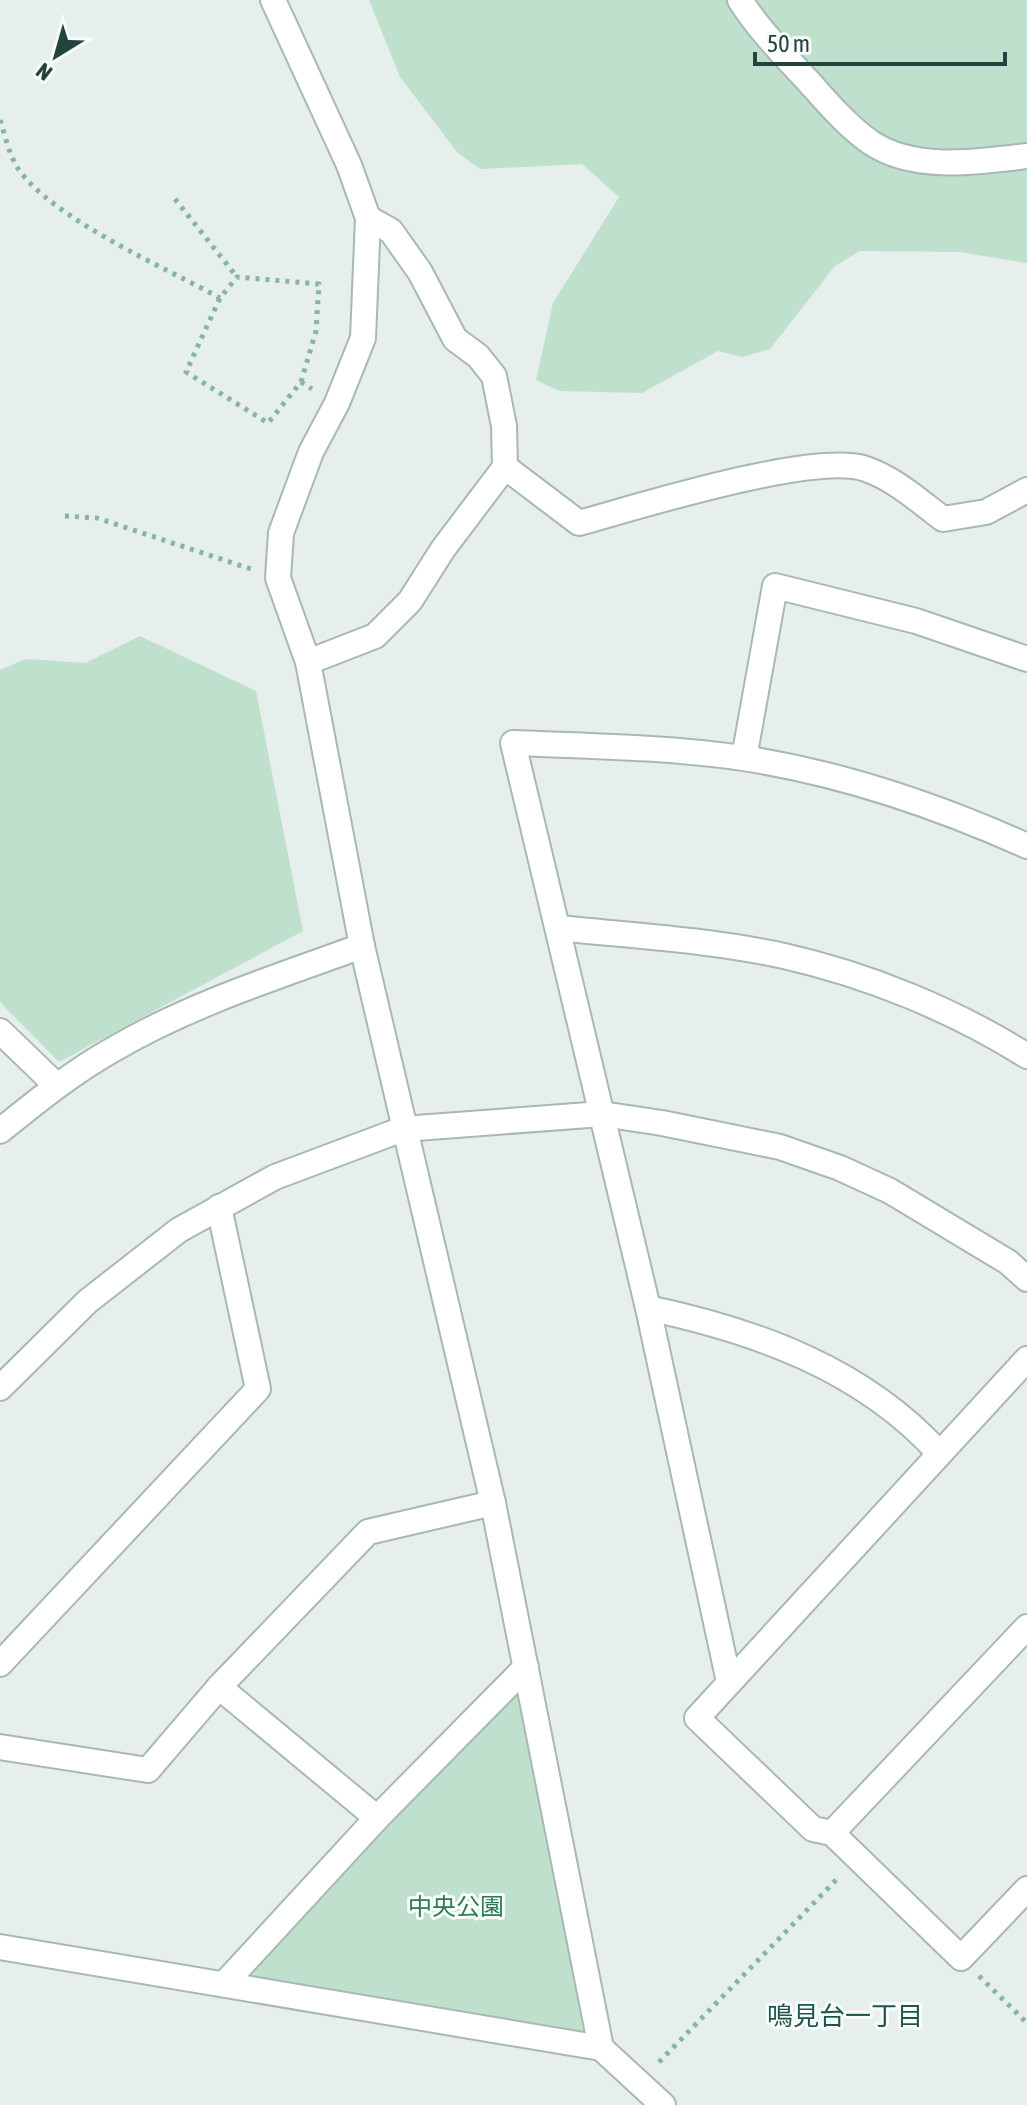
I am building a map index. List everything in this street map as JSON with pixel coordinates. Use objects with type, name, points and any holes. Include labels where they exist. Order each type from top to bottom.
[{"type":"street","points":[[273,0],[349,165],[368,218],[363,338],[337,403],[311,452],[281,533],[278,578],[308,662],[362,946],[493,1503],[601,2048]]},
{"type":"street","points":[[740,0],[765,34],[847,124],[873,144],[904,156],[962,164],[1027,156]]},
{"type":"street","points":[[308,662],[375,636],[410,601],[443,549],[505,467],[504,426],[494,376],[478,356],[455,339],[420,272],[391,231],[368,218]]},
{"type":"street","points":[[505,467],[579,523],[748,478],[835,465],[865,468],[898,486],[943,519],[986,512],[1027,490]]},
{"type":"street","points":[[744,758],[775,586],[916,621],[1027,659]]},
{"type":"street","points":[[729,1682],[648,1308],[513,743],[638,747],[744,758],[851,782],[972,821],[1027,846]]},
{"type":"street","points":[[559,928],[727,946],[786,956],[853,975],[935,1007],[1027,1056]]},
{"type":"street","points":[[0,1131],[56,1085],[116,1047],[233,992],[362,946]]},
{"type":"street","points":[[0,1031],[56,1085]]},
{"type":"street","points":[[0,1388],[88,1301],[130,1266],[219,1207],[275,1177],[403,1129],[602,1114],[780,1147],[840,1168],[937,1218],[1008,1262],[1027,1279]]},
{"type":"street","points":[[0,1664],[258,1389],[219,1207]]},
{"type":"street","points":[[648,1308],[709,1321],[769,1341],[844,1376],[909,1419],[939,1453]]},
{"type":"street","points":[[1027,1359],[697,1718],[813,1829],[832,1833],[961,1958],[1027,1889]]},
{"type":"street","points":[[0,1747],[148,1770],[219,1687],[368,1532],[493,1503]]},
{"type":"street","points":[[832,1833],[1027,1627]]},
{"type":"street","points":[[225,1983],[377,1818],[526,1667]]},
{"type":"street","points":[[219,1687],[377,1818]]},
{"type":"street","points":[[0,1947],[601,2048],[663,2105]]},
{"type":"path","points":[[0,120],[17,166],[40,193],[87,225],[220,298]]},
{"type":"path","points":[[175,199],[237,277],[319,284],[316,331],[301,382],[268,423],[186,372],[220,298],[237,277]]},
{"type":"path","points":[[301,382],[337,403]]},
{"type":"path","points":[[65,516],[97,518],[278,578]]},
{"type":"path","points":[[639,2083],[857,1858]]},
{"type":"path","points":[[961,1958],[1027,2023]]},
{"type":"green space","points":[[369,0],[1027,0],[1027,263],[959,252],[860,251],[835,266],[770,349],[742,357],[718,351],[642,393],[559,391],[536,380],[553,303],[619,197],[582,164],[480,169],[457,152],[400,77]]},
{"type":"green space","points":[[140,636],[256,691],[303,931],[59,1062],[0,1002],[0,670],[26,659],[85,663]]},
{"type":"green space","name":"中央公園","points":[[526,1667],[601,2048],[225,1983]]},
{"type":"district","name":"鳴見台一丁目","points":[[845,2016]]}]
